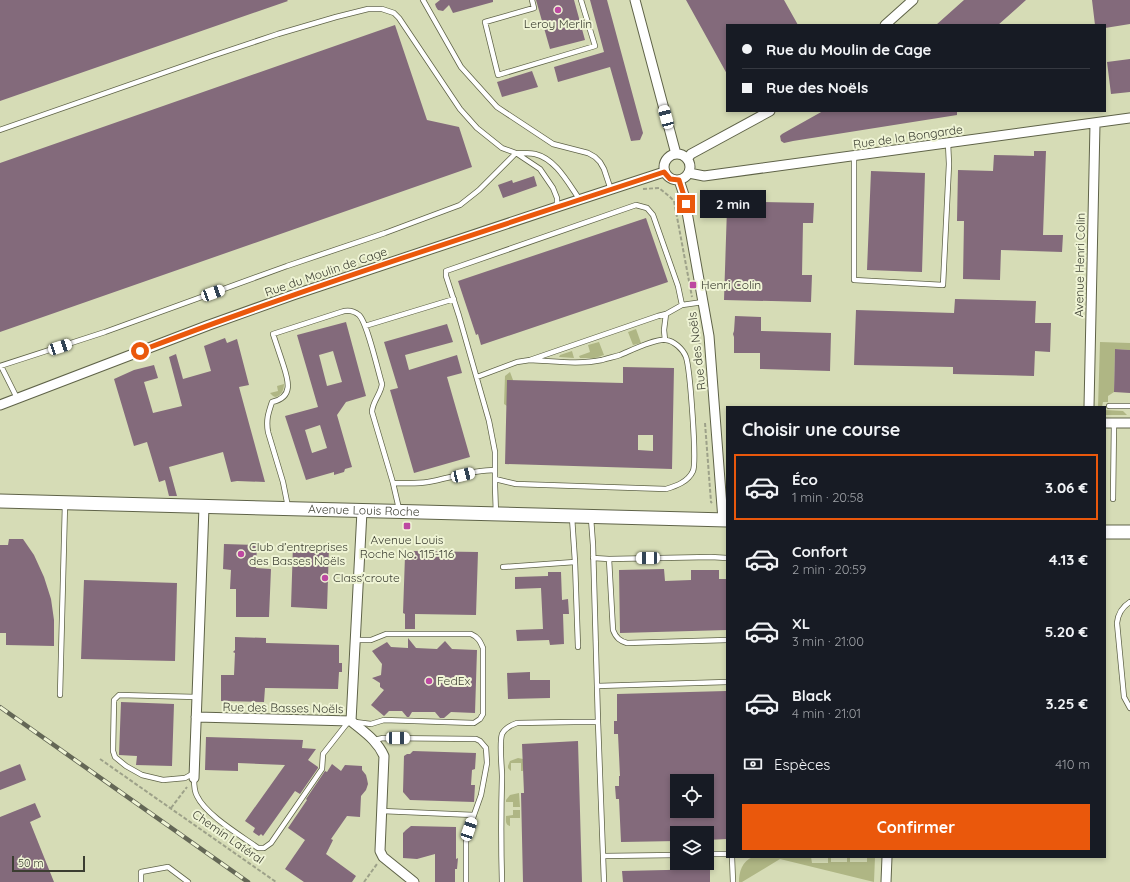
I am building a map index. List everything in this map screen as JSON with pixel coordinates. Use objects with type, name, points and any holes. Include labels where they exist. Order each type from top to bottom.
[{"type":"main road","name":"Avenue Louis Roche","points":[[0,501],[725,520]]},
{"type":"main road","points":[[1106,532],[1130,532]]},
{"type":"street","points":[[635,0],[676,154]]},
{"type":"street","points":[[886,24],[913,0]]},
{"type":"street","points":[[687,159],[691,154],[768,112]]},
{"type":"street","name":"Rue de la Bongarde","points":[[689,173],[704,176],[1095,124],[1130,118]]},
{"type":"street","name":"Avenue Henri Colin","points":[[1089,406],[1095,124]]},
{"type":"street","points":[[680,154],[687,159],[690,166],[689,173],[683,179],[670,179],[664,172],[664,164],[668,157],[680,154]]},
{"type":"street","name":"Rue du Moulin de Cage","points":[[0,405],[209,325],[293,295],[664,172]]},
{"type":"street","name":"Rue des Noëls","points":[[679,180],[684,196],[710,347],[725,520]]},
{"type":"street","points":[[1110,423],[1130,423]]},
{"type":"street","points":[[194,776],[204,507]]},
{"type":"street","name":"Rue des Basses Noëls","points":[[196,717],[350,721],[356,640],[362,511]]},
{"type":"street","points":[[350,721],[374,740],[382,750],[384,756],[380,851],[383,857],[414,882]]},
{"type":"street","points":[[886,882],[887,858]]},
{"type":"lane","points":[[423,0],[461,67],[497,107],[553,144],[588,153],[595,157],[604,168],[611,190]]},
{"type":"lane","points":[[532,0],[534,8],[485,22],[498,75],[595,46],[581,0]]},
{"type":"lane","points":[[0,130],[146,78],[278,34],[336,17],[368,9],[382,8],[394,13],[399,18],[460,109],[477,128],[502,148],[516,153],[540,169],[553,188],[557,198],[557,207]]},
{"type":"lane","points":[[854,156],[854,280],[943,285],[949,164],[948,143]]},
{"type":"lane","points":[[17,398],[0,366],[105,332],[460,205],[479,190],[516,153],[534,154],[544,157],[561,173],[580,200]]},
{"type":"lane","points":[[496,515],[495,452],[489,421],[446,276],[446,271],[636,205],[647,208],[653,215],[678,286],[682,305]]},
{"type":"lane","points":[[366,326],[454,299]]},
{"type":"lane","points":[[477,377],[517,362],[530,360],[666,314],[682,305],[703,302]]},
{"type":"lane","points":[[288,508],[283,482],[267,424],[267,418],[272,402],[278,401],[284,396],[289,383],[273,334],[345,311],[355,313],[360,316],[366,326],[382,384],[380,392],[372,406],[372,412],[398,501],[399,512]]},
{"type":"lane","points":[[665,340],[664,330],[666,314]]},
{"type":"lane","points":[[495,479],[516,484],[666,489],[678,486],[683,482],[692,472],[694,466],[689,368],[686,357],[676,344],[665,340],[657,341],[620,355],[586,363],[530,360]]},
{"type":"lane","points":[[1109,406],[1130,406]]},
{"type":"lane","points":[[1110,423],[1112,499]]},
{"type":"lane","points":[[393,483],[426,483],[483,470],[495,470]]},
{"type":"lane","points":[[60,695],[65,503]]},
{"type":"lane","points":[[572,517],[576,562],[578,647]]},
{"type":"lane","points":[[591,517],[604,882]]},
{"type":"lane","points":[[593,558],[609,559],[712,556],[726,558]]},
{"type":"lane","points":[[609,559],[613,630],[620,641],[627,643],[726,640]]},
{"type":"lane","points":[[504,567],[576,562]]},
{"type":"lane","points":[[1130,602],[1121,610],[1117,623],[1124,696],[1130,708]]},
{"type":"lane","points":[[197,697],[119,695],[114,700],[113,750],[115,757],[126,766],[142,775],[163,780],[194,776],[196,796],[212,815],[258,848],[264,848],[271,843],[322,769],[323,754],[350,721],[371,724],[384,720],[474,722],[480,719],[483,714],[483,648],[480,640],[471,634],[386,634],[371,640],[356,640]]},
{"type":"lane","points":[[598,686],[726,682]]},
{"type":"lane","points":[[502,882],[500,809],[502,776],[501,740],[503,732],[510,726],[517,724],[598,722]]},
{"type":"lane","points":[[374,740],[383,738],[476,739],[486,748],[487,763],[481,795],[466,842],[466,882]]},
{"type":"lane","points":[[382,811],[474,815]]},
{"type":"lane","points":[[714,854],[726,854]]},
{"type":"lane","points":[[603,856],[670,855]]},
{"type":"lane","points":[[732,858],[733,882]]},
{"type":"lane","points":[[141,882],[140,872],[168,867],[188,882]]},
{"type":"path","points":[[638,190],[659,188],[674,201],[693,304]]},
{"type":"path","points":[[696,322],[700,349]]},
{"type":"path","points":[[705,416],[711,502],[716,506]]},
{"type":"path","name":"Chemin Latéral","points":[[100,758],[276,882]]},
{"type":"path","points":[[170,808],[194,776]]},
{"type":"path","points":[[364,882],[383,857]]},
{"type":"shaded area","points":[[0,0],[1130,0],[1130,882],[0,882]]},
{"type":"shaded area","points":[[636,329],[641,343],[633,345],[628,332]]},
{"type":"shaded area","points":[[599,342],[604,355],[595,358],[580,358],[579,356],[590,352],[588,345]]},
{"type":"shaded area","points":[[1100,342],[1130,343],[1130,350],[1115,349],[1114,392],[1108,396],[1108,402],[1103,402],[1102,406],[1098,406]]},
{"type":"shaded area","points":[[572,351],[574,358],[559,357],[560,355]]},
{"type":"shaded area","points":[[510,372],[513,380],[507,406],[504,404],[505,376]]},
{"type":"shaded area","points":[[284,384],[283,390],[279,395],[275,397],[270,393],[278,391],[277,386]]},
{"type":"shaded area","points":[[1106,410],[1123,411],[1127,415],[1106,415]]},
{"type":"shaded area","points":[[518,758],[523,759],[523,771],[521,771],[521,763],[511,763],[511,771],[508,768],[510,761]]},
{"type":"shaded area","points":[[519,793],[520,807],[513,807],[513,802],[506,802],[510,795]]},
{"type":"shaded area","points":[[513,810],[520,810],[520,818],[510,818],[510,826],[506,821],[506,816],[513,815]]},
{"type":"shaded area","points":[[811,858],[812,863],[828,863],[828,858],[831,858],[831,862],[847,862],[847,858],[850,858],[850,862],[867,862],[867,858],[875,858],[874,882],[780,859],[742,882],[739,882],[742,867],[749,859]]},
{"type":"building","points":[[0,0],[287,0],[288,1],[0,101]]},
{"type":"building","points":[[440,0],[493,0],[493,2],[453,13],[449,5],[443,11],[438,10],[435,4]]},
{"type":"building","points":[[536,0],[574,0],[585,40],[550,49]]},
{"type":"building","points":[[590,0],[607,0],[643,133],[640,140],[631,141],[610,67],[558,82],[554,67],[604,52]]},
{"type":"building","points":[[686,0],[784,0],[797,24],[726,24],[726,72]]},
{"type":"building","points":[[964,0],[1026,0],[999,24],[937,24]]},
{"type":"building","points":[[1092,0],[1130,0],[1130,24],[1106,28],[1106,24],[1095,24]]},
{"type":"building","points":[[395,25],[427,120],[459,127],[472,167],[0,332],[0,163]]},
{"type":"building","points":[[1130,59],[1130,92],[1111,94],[1107,62]]},
{"type":"building","points":[[532,71],[538,87],[502,97],[497,82]]},
{"type":"building","points":[[821,112],[957,112],[957,115],[784,143],[781,141],[780,136]]},
{"type":"building","points":[[1034,151],[1046,151],[1043,235],[1063,235],[1062,252],[1001,250],[1000,280],[963,279],[964,221],[957,221],[958,170],[993,171],[994,155],[1034,156]]},
{"type":"building","points":[[871,171],[925,173],[922,272],[867,270]]},
{"type":"building","points":[[534,176],[537,186],[503,198],[498,185],[512,180],[513,183]]},
{"type":"building","points":[[740,200],[756,200],[755,202],[814,203],[813,223],[803,223],[802,275],[812,275],[811,302],[724,300],[727,208],[733,208],[736,202]]},
{"type":"building","points":[[646,218],[668,282],[481,345],[478,334],[476,335],[458,281]]},
{"type":"building","points":[[955,299],[1036,301],[1035,323],[1051,323],[1050,352],[1035,351],[1034,376],[953,374],[953,367],[854,365],[856,310],[954,313]]},
{"type":"building","points":[[735,316],[761,317],[761,331],[831,333],[830,371],[760,369],[760,353],[734,353],[733,334]]},
{"type":"building","points":[[346,322],[366,396],[346,402],[337,415],[352,467],[345,469],[344,472],[334,475],[334,472],[306,480],[285,416],[318,407],[297,335]],"holes":[[[333,351],[342,382],[327,386],[319,355]],[[320,425],[327,448],[312,453],[305,430]]]},
{"type":"building","points":[[447,324],[453,342],[405,355],[409,370],[457,355],[462,373],[447,377],[470,457],[414,473],[390,390],[398,388],[384,342]]},
{"type":"building","points":[[225,338],[227,343],[237,339],[249,385],[239,387],[265,482],[231,482],[223,452],[169,467],[177,496],[169,496],[165,480],[159,482],[147,442],[134,446],[114,379],[134,370],[154,365],[158,378],[144,382],[153,413],[182,406],[169,357],[176,354],[183,379],[211,371],[204,346]]},
{"type":"building","points":[[1115,349],[1130,350],[1130,393],[1114,392]]},
{"type":"building","points":[[623,367],[674,368],[672,469],[505,464],[507,380],[623,383]],"holes":[[[638,435],[653,435],[653,451],[638,450]]]},
{"type":"building","points":[[9,539],[23,539],[34,555],[44,577],[51,599],[54,620],[54,646],[6,645],[6,633],[0,633],[0,545],[8,545]]},
{"type":"building","points":[[224,544],[257,545],[256,568],[271,569],[269,617],[236,617],[236,589],[230,589],[231,570],[223,569]]},
{"type":"building","points":[[293,545],[329,547],[327,609],[291,607]]},
{"type":"building","points":[[411,551],[478,552],[476,615],[415,614],[415,629],[405,629],[405,614],[403,613],[405,556]]},
{"type":"building","points":[[664,569],[665,581],[691,580],[691,570],[719,570],[719,579],[726,579],[726,630],[620,633],[619,570]]},
{"type":"building","points":[[548,572],[561,572],[562,600],[568,599],[569,614],[563,614],[564,644],[550,645],[549,640],[517,641],[516,630],[543,629],[541,588],[515,589],[515,577],[548,576]]},
{"type":"building","points":[[84,580],[177,583],[175,661],[81,659]]},
{"type":"building","points":[[235,637],[266,638],[266,643],[339,645],[339,663],[342,663],[342,672],[339,672],[338,689],[265,688],[264,702],[221,701],[221,675],[234,675],[235,653],[233,652],[235,650]]},
{"type":"building","name":"FedEx","points":[[408,638],[416,648],[437,649],[445,641],[452,649],[477,650],[475,713],[451,712],[444,718],[440,718],[435,712],[412,712],[409,717],[407,717],[402,711],[389,711],[384,716],[371,705],[384,690],[380,687],[380,683],[372,678],[381,675],[382,664],[372,651],[387,642],[391,647],[408,648]]},
{"type":"building","points":[[530,672],[530,680],[550,680],[550,698],[508,699],[507,673]]},
{"type":"building","points":[[726,691],[726,839],[714,840],[714,826],[670,826],[670,841],[621,842],[619,799],[616,799],[615,786],[619,786],[620,776],[618,734],[614,734],[614,721],[617,721],[617,694]]},
{"type":"building","points":[[121,702],[174,704],[172,766],[136,765],[137,756],[119,755]]},
{"type":"building","points":[[206,737],[303,740],[302,748],[316,749],[308,760],[318,768],[300,794],[295,791],[263,836],[261,834],[259,836],[253,832],[255,828],[245,821],[285,765],[238,763],[238,771],[205,770]]},
{"type":"building","points":[[578,741],[582,882],[523,882],[521,793],[524,793],[522,744]]},
{"type":"building","points":[[413,751],[476,753],[475,769],[472,770],[471,785],[475,785],[474,802],[410,800],[403,792],[404,756]]},
{"type":"building","points":[[20,764],[26,780],[0,790],[0,772]]},
{"type":"building","points":[[332,764],[341,771],[345,765],[362,766],[362,770],[367,779],[368,784],[366,790],[361,796],[360,817],[347,816],[331,839],[333,840],[326,854],[356,876],[352,882],[304,882],[285,869],[305,840],[288,828],[325,771],[327,772]]},
{"type":"building","points":[[35,803],[41,817],[30,822],[54,882],[0,882],[0,817]]},
{"type":"building","points":[[411,826],[456,827],[456,859],[458,858],[457,869],[455,869],[455,882],[435,882],[435,854],[417,859],[403,858],[403,833]]},
{"type":"building","points":[[710,870],[710,882],[623,882],[622,871]]},
{"type":"railway","points":[[0,707],[248,882]]},
{"type":"place","name":"Leroy Merlin","points":[[558,10]]},
{"type":"place","name":"Henri Colin","points":[[693,285]]},
{"type":"place","name":"Avenue Louis Roche No. 115-116","points":[[407,526]]},
{"type":"place","name":"Club d’entreprises des Basses Noëls","points":[[241,554]]},
{"type":"place","name":"Class'croute","points":[[325,578]]},
{"type":"place","name":"FedEx","points":[[429,681]]},
{"type":"route","points":[[140,351],[293,295],[664,172],[670,179],[679,180],[686,204]]}]
